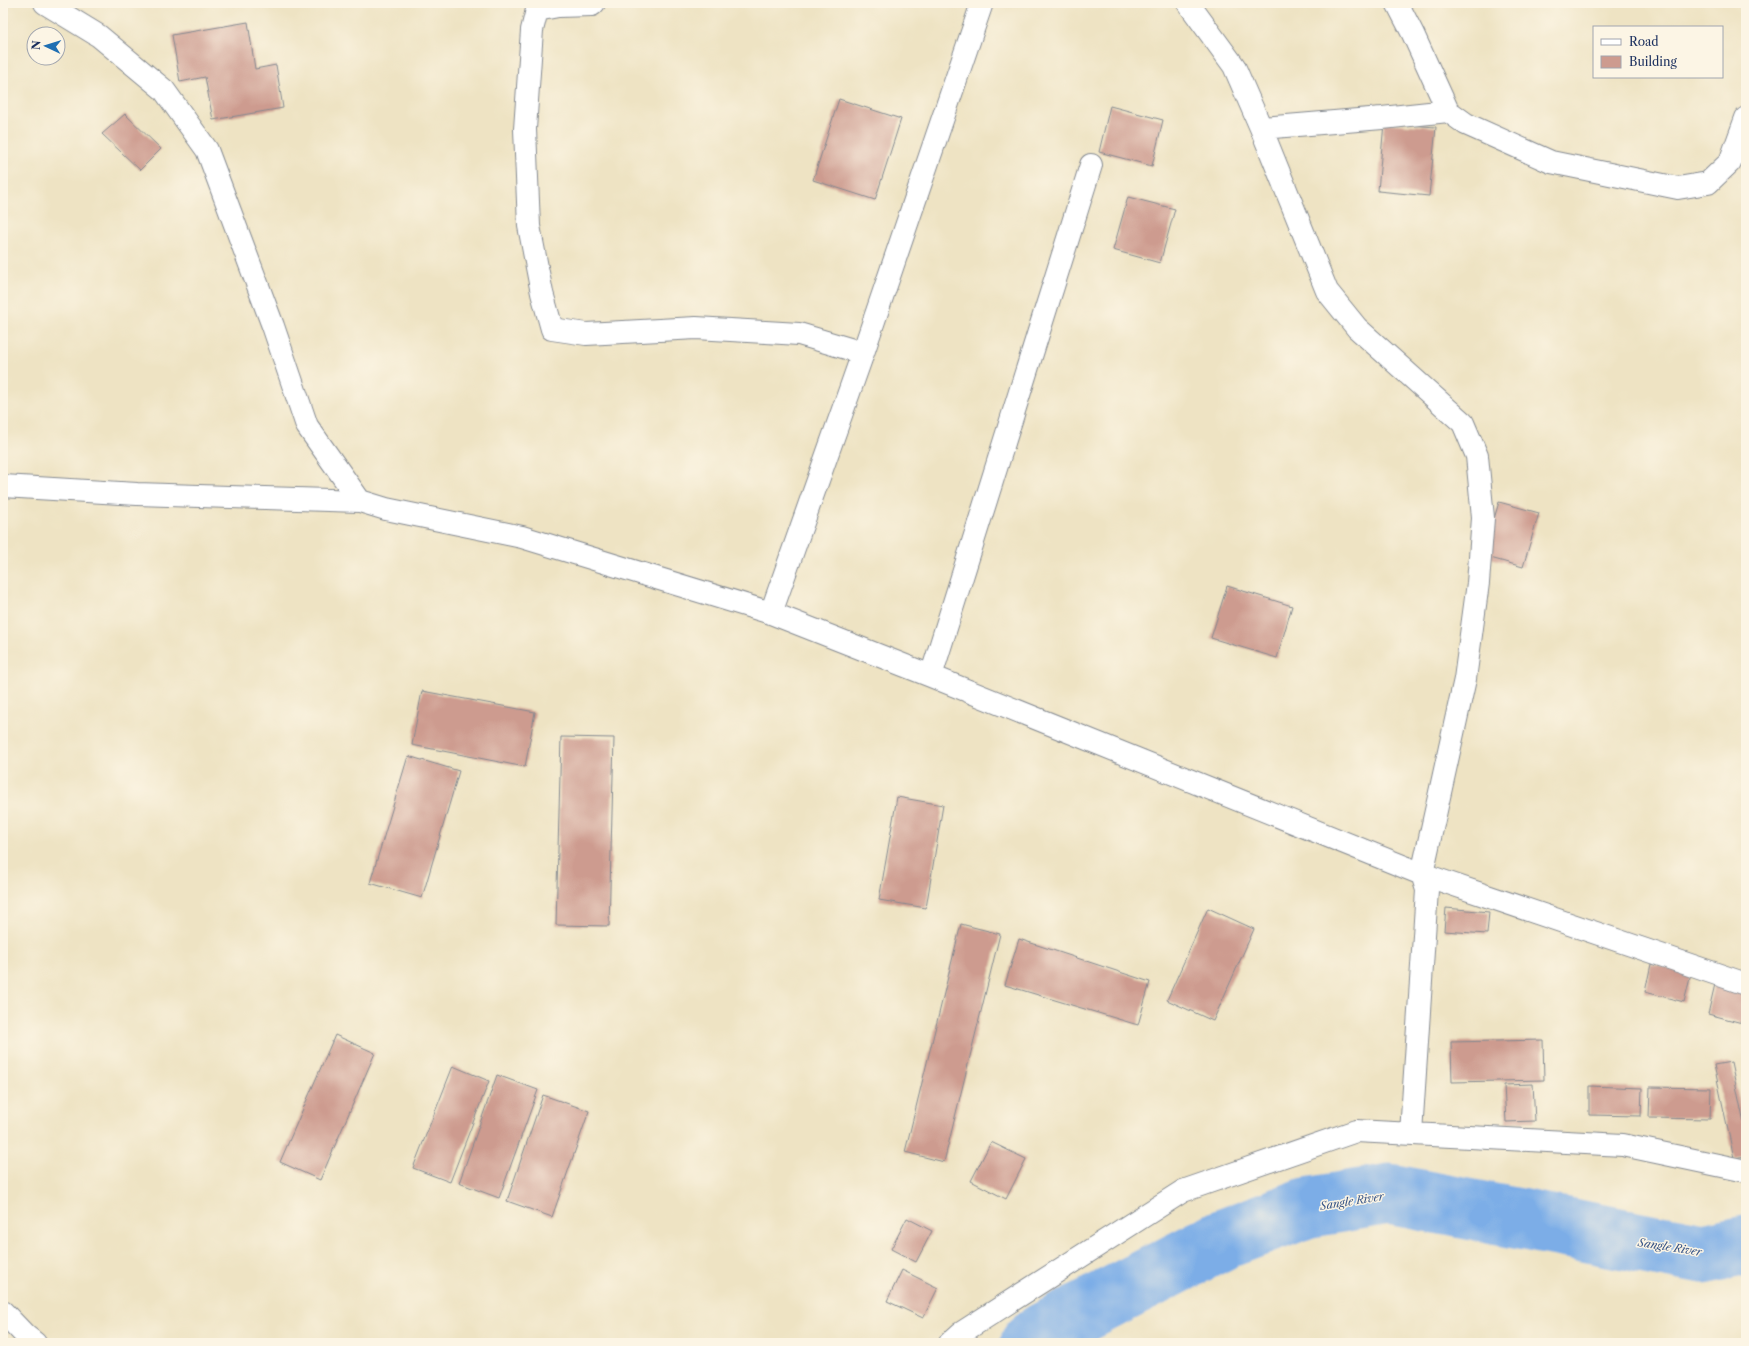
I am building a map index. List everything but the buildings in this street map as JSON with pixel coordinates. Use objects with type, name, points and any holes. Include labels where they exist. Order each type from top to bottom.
[{"type":"street","points":[[45,3],[99,36],[164,90],[207,150],[273,326],[307,426],[360,501]]},
{"type":"street","points":[[594,3],[592,6],[558,6],[537,10],[532,30],[525,129],[529,226],[542,293],[552,329],[586,334],[696,328],[799,334],[864,353]]},
{"type":"street","points":[[771,613],[864,353],[982,3]]},
{"type":"street","points":[[1188,3],[1234,66],[1328,291],[1357,328],[1462,423],[1477,456],[1483,518],[1478,583],[1465,679],[1422,874],[1426,890],[1411,1133]]},
{"type":"street","points":[[1397,3],[1413,34],[1448,111],[1466,124],[1551,162],[1678,188],[1708,183],[1730,162],[1746,118]]},
{"type":"street","points":[[1261,128],[1448,111]]},
{"type":"street","points":[[931,676],[1091,165]]},
{"type":"street","points":[[3,486],[137,494],[360,501],[386,509],[522,537],[771,613],[1422,874],[1746,984]]},
{"type":"street","points":[[950,1343],[961,1333],[1183,1190],[1356,1131],[1624,1144],[1746,1171]]},
{"type":"street","points":[[3,1312],[26,1340]]},
{"type":"waterway","name":"Sangle River","points":[[1031,1343],[1043,1333],[1224,1239],[1306,1208],[1389,1194],[1703,1254],[1746,1245]]}]
